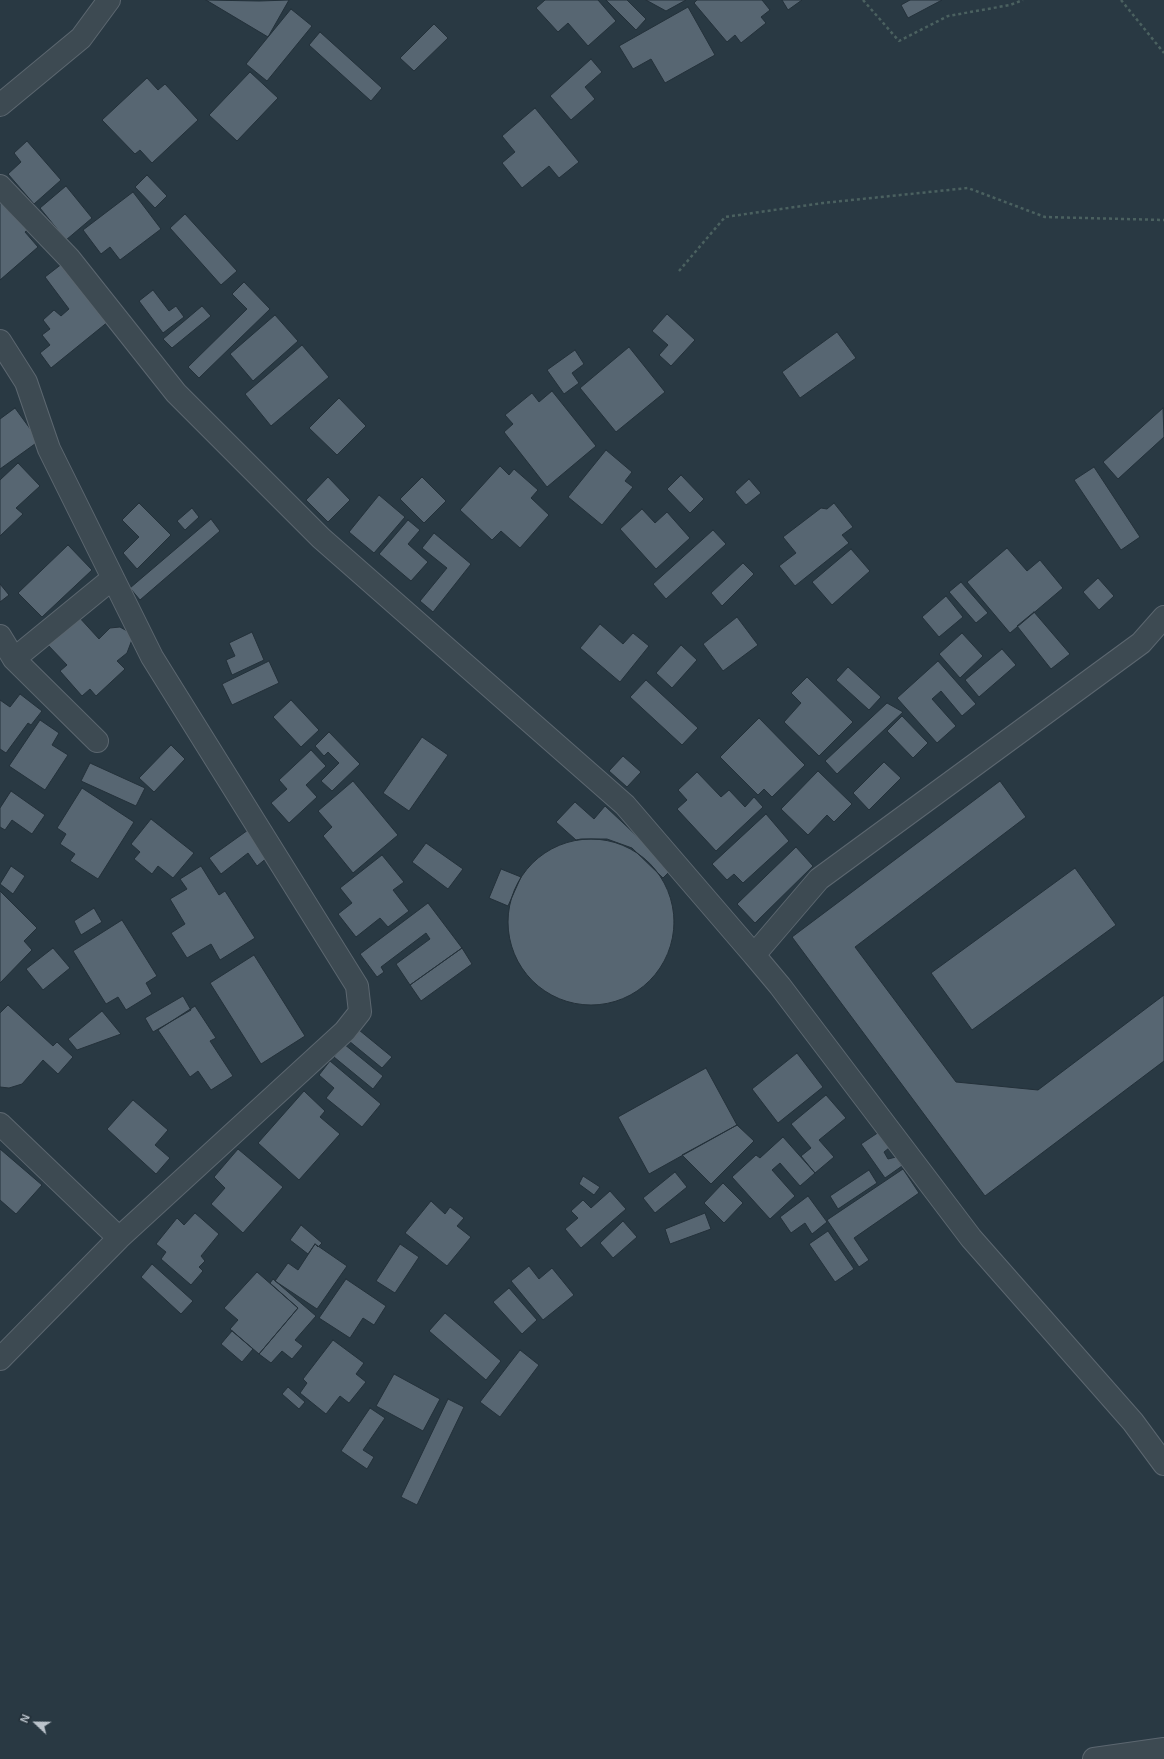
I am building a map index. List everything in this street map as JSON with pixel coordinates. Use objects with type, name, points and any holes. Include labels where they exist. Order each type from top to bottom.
[{"type":"street","points":[[2,100],[81,38],[109,0]]},
{"type":"street","points":[[0,186],[69,258],[176,393],[321,538],[625,805],[780,986],[972,1238],[1133,1422],[1164,1464]]},
{"type":"street","points":[[0,341],[26,382],[48,449],[152,657],[357,986],[360,1012],[345,1031],[120,1238],[0,1359]]},
{"type":"street","points":[[14,659],[113,578]]},
{"type":"street","points":[[754,955],[819,879],[1141,643],[1164,617]]},
{"type":"street","points":[[0,636],[14,659],[97,741]]},
{"type":"street","points":[[0,1124],[120,1238]]},
{"type":"street","points":[[1094,1759],[1164,1749]]},
{"type":"path","points":[[863,0],[899,41],[948,16],[1010,5],[1023,0]]},
{"type":"path","points":[[1122,0],[1164,53]]},
{"type":"path","points":[[679,271],[725,217],[823,203],[968,188],[1045,217],[1164,220]]},
{"type":"building","points":[[206,0],[259,1],[289,0],[268,37]]},
{"type":"building","points":[[545,0],[598,0],[616,21],[588,46],[568,23],[558,32],[536,8]]},
{"type":"building","points":[[606,0],[627,0],[646,19],[636,30]]},
{"type":"building","points":[[646,0],[686,0],[666,11]]},
{"type":"building","points":[[697,0],[762,0],[770,10],[761,17],[766,23],[741,43],[735,35],[727,42],[694,3]]},
{"type":"building","points":[[782,0],[802,0],[788,10]]},
{"type":"building","points":[[910,0],[942,0],[908,18],[901,5]]},
{"type":"building","points":[[688,7],[715,55],[665,83],[651,59],[633,69],[619,46]]},
{"type":"building","points":[[291,9],[312,26],[267,81],[246,64]]},
{"type":"building","points":[[434,24],[448,38],[414,71],[400,58]]},
{"type":"building","points":[[320,32],[382,88],[371,101],[309,45]]},
{"type":"building","points":[[591,59],[602,72],[585,87],[595,99],[571,120],[550,96]]},
{"type":"building","points":[[250,72],[278,98],[237,141],[209,115]]},
{"type":"building","points":[[147,78],[158,90],[165,84],[198,120],[152,163],[140,150],[135,154],[102,120]]},
{"type":"building","points":[[535,108],[579,162],[559,178],[549,166],[522,188],[502,163],[515,152],[502,136]]},
{"type":"building","points":[[27,141],[61,180],[34,204],[8,174],[21,162],[14,153]]},
{"type":"building","points":[[147,175],[167,196],[155,208],[135,187]]},
{"type":"building","points":[[66,186],[92,218],[66,240],[40,208]]},
{"type":"building","points":[[133,192],[161,229],[120,260],[110,247],[101,254],[83,230]]},
{"type":"building","points":[[0,201],[13,216],[17,212],[30,228],[25,232],[38,247],[0,280]]},
{"type":"building","points":[[185,214],[237,271],[221,285],[170,228]]},
{"type":"building","points":[[63,263],[109,321],[51,368],[40,353],[50,345],[42,335],[50,329],[43,320],[54,310],[61,316],[69,309],[45,277]]},
{"type":"building","points":[[244,282],[270,309],[199,378],[188,367],[247,309],[232,294]]},
{"type":"building","points":[[153,290],[169,311],[176,306],[184,317],[163,333],[139,301]]},
{"type":"building","points":[[202,306],[211,316],[172,348],[163,339]]},
{"type":"building","points":[[667,314],[695,340],[671,366],[659,355],[668,345],[652,331]]},
{"type":"building","points":[[275,315],[298,341],[253,381],[230,354]]},
{"type":"building","points":[[837,332],[856,358],[800,398],[782,372]]},
{"type":"building","points":[[302,345],[329,377],[271,426],[245,394]]},
{"type":"building","points":[[629,347],[665,392],[616,432],[580,388]]},
{"type":"building","points":[[575,350],[584,364],[572,373],[579,383],[564,394],[547,370]]},
{"type":"building","points":[[552,391],[596,446],[547,487],[504,432],[513,424],[505,415],[532,393],[539,402]]},
{"type":"building","points":[[339,398],[366,426],[337,455],[309,428]]},
{"type":"building","points":[[15,408],[39,441],[0,469],[0,419]]},
{"type":"building","points":[[1163,408],[1164,437],[1118,479],[1103,462]]},
{"type":"building","points":[[606,450],[632,472],[625,481],[633,487],[602,525],[568,497]]},
{"type":"building","points":[[18,463],[40,486],[16,508],[23,514],[0,536],[0,480]]},
{"type":"building","points":[[500,466],[509,475],[514,469],[538,490],[531,498],[549,515],[520,548],[501,531],[492,540],[460,510]]},
{"type":"building","points":[[1094,467],[1140,537],[1121,550],[1074,480]]},
{"type":"building","points":[[681,475],[704,499],[690,513],[667,489]]},
{"type":"building","points":[[328,477],[350,500],[328,522],[306,500]]},
{"type":"building","points":[[422,477],[446,501],[424,523],[400,499]]},
{"type":"building","points":[[749,479],[761,493],[746,505],[735,492]]},
{"type":"building","points":[[379,495],[405,517],[374,553],[349,532]]},
{"type":"building","points":[[139,503],[171,535],[137,569],[123,553],[139,537],[122,520]]},
{"type":"building","points":[[834,503],[853,527],[842,535],[849,543],[795,586],[779,566],[796,553],[783,537],[821,508],[827,509]]},
{"type":"building","points":[[192,508],[199,517],[185,530],[177,521]]},
{"type":"building","points":[[642,509],[655,523],[667,512],[690,538],[656,569],[620,529]]},
{"type":"building","points":[[211,519],[220,531],[140,600],[130,588]]},
{"type":"building","points":[[408,520],[420,530],[408,544],[428,562],[411,581],[379,554]]},
{"type":"building","points":[[713,530],[726,544],[666,599],[653,584]]},
{"type":"building","points":[[434,533],[471,564],[433,612],[420,601],[447,568],[422,548]]},
{"type":"building","points":[[68,545],[92,570],[42,617],[18,593]]},
{"type":"building","points":[[1007,548],[1027,571],[1040,560],[1063,588],[1010,633],[967,582]]},
{"type":"building","points":[[851,549],[870,571],[832,605],[812,582]]},
{"type":"building","points":[[743,563],[754,574],[722,606],[711,593]]},
{"type":"building","points":[[1098,578],[1114,596],[1099,610],[1083,592]]},
{"type":"building","points":[[961,582],[988,613],[976,623],[949,592]]},
{"type":"building","points":[[0,584],[9,595],[0,602]]},
{"type":"building","points":[[946,596],[963,617],[939,637],[922,617]]},
{"type":"building","points":[[1034,612],[1070,654],[1051,669],[1017,626]]},
{"type":"building","points":[[78,616],[99,639],[110,628],[120,627],[133,637],[127,653],[117,661],[125,669],[96,696],[90,689],[82,696],[60,671],[67,665],[47,644]]},
{"type":"building","points":[[737,617],[758,645],[723,671],[703,644]]},
{"type":"building","points":[[600,624],[623,644],[633,633],[649,646],[620,682],[580,648]]},
{"type":"building","points":[[252,632],[264,660],[232,675],[226,660],[235,656],[229,643]]},
{"type":"building","points":[[962,633],[983,656],[960,678],[939,654]]},
{"type":"building","points":[[681,645],[697,660],[672,688],[656,673]]},
{"type":"building","points":[[1002,649],[1016,665],[979,697],[965,680]]},
{"type":"building","points":[[269,661],[279,683],[232,705],[222,684]]},
{"type":"building","points":[[938,661],[976,704],[962,716],[941,691],[932,699],[956,726],[937,743],[897,698]]},
{"type":"building","points":[[848,667],[881,697],[869,710],[836,680]]},
{"type":"building","points":[[807,677],[853,722],[819,756],[784,722],[801,703],[791,693]]},
{"type":"building","points":[[646,680],[698,728],[682,745],[630,697]]},
{"type":"building","points":[[20,694],[42,711],[31,725],[28,723],[6,753],[0,749],[0,700],[10,707]]},
{"type":"building","points":[[291,700],[319,730],[301,747],[273,717]]},
{"type":"building","points":[[887,703],[903,712],[837,774],[825,761]]},
{"type":"building","points":[[902,716],[928,743],[913,758],[887,731]]},
{"type":"building","points":[[759,718],[805,765],[772,797],[764,789],[758,795],[720,757]]},
{"type":"building","points":[[40,720],[59,733],[52,745],[68,755],[45,790],[9,766]]},
{"type":"building","points":[[329,732],[360,764],[332,791],[321,781],[339,763],[328,752],[324,756],[315,746]]},
{"type":"building","points":[[422,737],[448,755],[409,811],[383,793]]},
{"type":"building","points":[[171,745],[185,759],[154,792],[139,778]]},
{"type":"building","points":[[311,750],[326,766],[306,785],[317,797],[289,823],[271,803],[287,789],[279,780]]},
{"type":"building","points":[[623,756],[641,772],[627,787],[609,771]]},
{"type":"building","points":[[884,762],[901,778],[869,810],[853,793]]},
{"type":"building","points":[[90,763],[145,788],[136,806],[81,781]]},
{"type":"building","points":[[818,771],[852,804],[834,822],[827,815],[808,835],[781,809]]},
{"type":"building","points":[[697,772],[721,797],[729,790],[745,807],[754,797],[763,807],[716,851],[677,809],[687,800],[678,790]]},
{"type":"building","points":[[353,781],[398,835],[353,873],[323,836],[332,827],[318,811]]},
{"type":"building","points":[[1000,781],[1026,817],[855,947],[956,1082],[1038,1090],[1164,995],[1164,1061],[985,1196],[792,937]]},
{"type":"building","points":[[82,788],[134,822],[98,879],[70,861],[75,854],[60,844],[66,834],[57,828]]},
{"type":"building","points":[[11,791],[45,815],[32,834],[12,820],[5,830],[0,827],[0,808]]},
{"type":"building","points":[[575,802],[594,819],[605,806],[672,869],[663,878],[632,848],[607,839],[576,840],[556,822]]},
{"type":"building","points":[[766,814],[789,841],[743,883],[734,874],[727,880],[712,864]]},
{"type":"building","points":[[151,819],[194,853],[173,878],[158,866],[152,874],[134,859],[140,852],[131,844]]},
{"type":"building","points":[[248,830],[268,857],[257,866],[248,853],[221,874],[209,858]]},
{"type":"building","points":[[583,839],[599,839],[615,842],[630,848],[644,857],[656,869],[665,883],[671,898],[674,922],[673,938],[665,961],[656,975],[644,987],[630,996],[615,1002],[599,1005],[583,1005],[567,1002],[552,996],[538,987],[526,975],[517,961],[511,946],[508,930],[508,914],[511,898],[517,883],[526,869],[538,857],[552,848],[567,842]]},
{"type":"building","points":[[426,843],[463,869],[448,889],[412,862]]},
{"type":"building","points":[[796,847],[813,866],[755,923],[737,904]]},
{"type":"building","points":[[382,855],[404,882],[393,890],[409,911],[388,927],[380,918],[356,937],[338,914],[352,903],[340,888]]},
{"type":"building","points":[[11,866],[25,876],[13,894],[0,884]]},
{"type":"building","points":[[201,866],[219,895],[225,891],[255,938],[220,960],[211,944],[187,958],[171,933],[185,924],[170,899],[187,889],[180,879]]},
{"type":"building","points":[[1075,868],[1116,925],[972,1030],[931,973]]},
{"type":"building","points":[[501,869],[521,877],[508,906],[489,898]]},
{"type":"building","points":[[0,891],[37,928],[24,941],[32,950],[0,983]]},
{"type":"building","points":[[428,903],[462,948],[410,985],[396,964],[430,939],[426,933],[381,967],[384,972],[377,977],[360,954]]},
{"type":"building","points":[[94,908],[102,922],[81,935],[74,921]]},
{"type":"building","points":[[122,920],[157,976],[146,983],[152,994],[126,1010],[118,997],[106,1004],[73,951]]},
{"type":"building","points":[[53,948],[70,968],[43,990],[26,969]]},
{"type":"building","points":[[462,948],[472,964],[421,1001],[410,985]]},
{"type":"building","points":[[254,955],[305,1036],[261,1064],[210,983]]},
{"type":"building","points":[[183,996],[191,1010],[153,1032],[145,1018]]},
{"type":"building","points":[[8,1005],[53,1046],[57,1042],[73,1057],[58,1074],[43,1060],[22,1084],[9,1088],[0,1087],[0,1013]]},
{"type":"building","points":[[195,1006],[216,1038],[210,1041],[233,1076],[211,1090],[198,1071],[190,1077],[158,1030]]},
{"type":"building","points":[[102,1011],[121,1034],[77,1050],[68,1039]]},
{"type":"building","points":[[359,1030],[392,1057],[382,1068],[349,1041]]},
{"type":"building","points":[[344,1044],[383,1076],[373,1089],[334,1057]]},
{"type":"building","points":[[797,1053],[823,1087],[778,1123],[752,1089]]},
{"type":"building","points":[[330,1061],[381,1104],[362,1127],[326,1098],[334,1088],[319,1075]]},
{"type":"building","points":[[706,1068],[737,1125],[649,1174],[618,1117]]},
{"type":"building","points":[[304,1091],[325,1111],[320,1117],[340,1134],[299,1180],[258,1143]]},
{"type":"building","points":[[826,1095],[846,1118],[819,1140],[834,1157],[815,1173],[801,1156],[811,1148],[791,1124]]},
{"type":"building","points":[[133,1100],[168,1130],[155,1145],[170,1158],[156,1174],[107,1129]]},
{"type":"building","points":[[737,1125],[754,1141],[711,1184],[682,1155]]},
{"type":"building","points":[[879,1132],[889,1148],[884,1152],[888,1159],[896,1157],[902,1166],[885,1178],[861,1144]]},
{"type":"building","points":[[783,1137],[815,1173],[800,1186],[780,1163],[772,1170],[795,1196],[770,1219],[732,1177],[756,1155],[760,1158]]},
{"type":"building","points":[[0,1149],[42,1185],[16,1214],[0,1200]]},
{"type":"building","points":[[238,1149],[283,1187],[243,1233],[211,1204],[225,1188],[214,1177]]},
{"type":"building","points":[[903,1169],[919,1193],[854,1238],[869,1260],[859,1267],[827,1220]]},
{"type":"building","points":[[869,1170],[877,1183],[838,1209],[830,1196]]},
{"type":"building","points":[[675,1172],[687,1187],[655,1213],[643,1198]]},
{"type":"building","points":[[583,1176],[600,1187],[594,1195],[579,1184]]},
{"type":"building","points":[[723,1183],[743,1203],[724,1223],[704,1203]]},
{"type":"building","points":[[610,1191],[626,1209],[581,1248],[565,1229],[578,1218],[571,1211],[583,1200],[591,1208]]},
{"type":"building","points":[[808,1196],[827,1222],[812,1234],[805,1223],[791,1233],[780,1217]]},
{"type":"building","points":[[431,1201],[445,1214],[450,1207],[464,1218],[457,1226],[471,1237],[447,1266],[405,1233]]},
{"type":"building","points":[[195,1213],[219,1234],[201,1256],[205,1261],[199,1267],[203,1271],[191,1285],[161,1259],[166,1252],[156,1244],[177,1218],[184,1225]]},
{"type":"building","points":[[705,1213],[711,1229],[670,1244],[665,1229]]},
{"type":"building","points":[[623,1221],[637,1237],[613,1258],[600,1243]]},
{"type":"building","points":[[301,1225],[322,1243],[318,1247],[315,1244],[308,1254],[290,1240]]},
{"type":"building","points":[[828,1231],[854,1269],[835,1282],[809,1244]]},
{"type":"building","points":[[315,1244],[347,1266],[317,1309],[275,1281],[288,1263],[298,1270]]},
{"type":"building","points":[[400,1244],[419,1257],[395,1293],[376,1281]]},
{"type":"building","points":[[152,1264],[193,1301],[181,1314],[141,1277]]},
{"type":"building","points":[[529,1266],[539,1279],[552,1268],[574,1295],[543,1320],[511,1281]]},
{"type":"building","points":[[257,1272],[298,1308],[259,1354],[230,1329],[238,1320],[224,1308]]},
{"type":"building","points":[[273,1279],[316,1316],[295,1340],[303,1346],[292,1359],[282,1351],[271,1363],[259,1354],[298,1308],[270,1283]]},
{"type":"building","points":[[346,1279],[386,1306],[374,1325],[363,1318],[350,1338],[319,1318]]},
{"type":"building","points":[[509,1288],[537,1320],[522,1334],[493,1302]]},
{"type":"building","points":[[445,1313],[501,1361],[486,1380],[429,1331]]},
{"type":"building","points":[[232,1331],[253,1349],[242,1362],[221,1344]]},
{"type":"building","points":[[333,1340],[364,1363],[356,1374],[366,1382],[349,1403],[340,1396],[326,1414],[300,1393],[307,1383],[303,1379]]},
{"type":"building","points":[[520,1350],[539,1365],[500,1417],[480,1402]]},
{"type":"building","points":[[394,1374],[440,1399],[423,1431],[376,1406]]},
{"type":"building","points":[[288,1387],[305,1402],[299,1409],[282,1394]]},
{"type":"building","points":[[448,1399],[464,1407],[417,1505],[401,1497]]},
{"type":"building","points":[[370,1408],[385,1418],[363,1450],[374,1457],[367,1469],[341,1451]]}]
